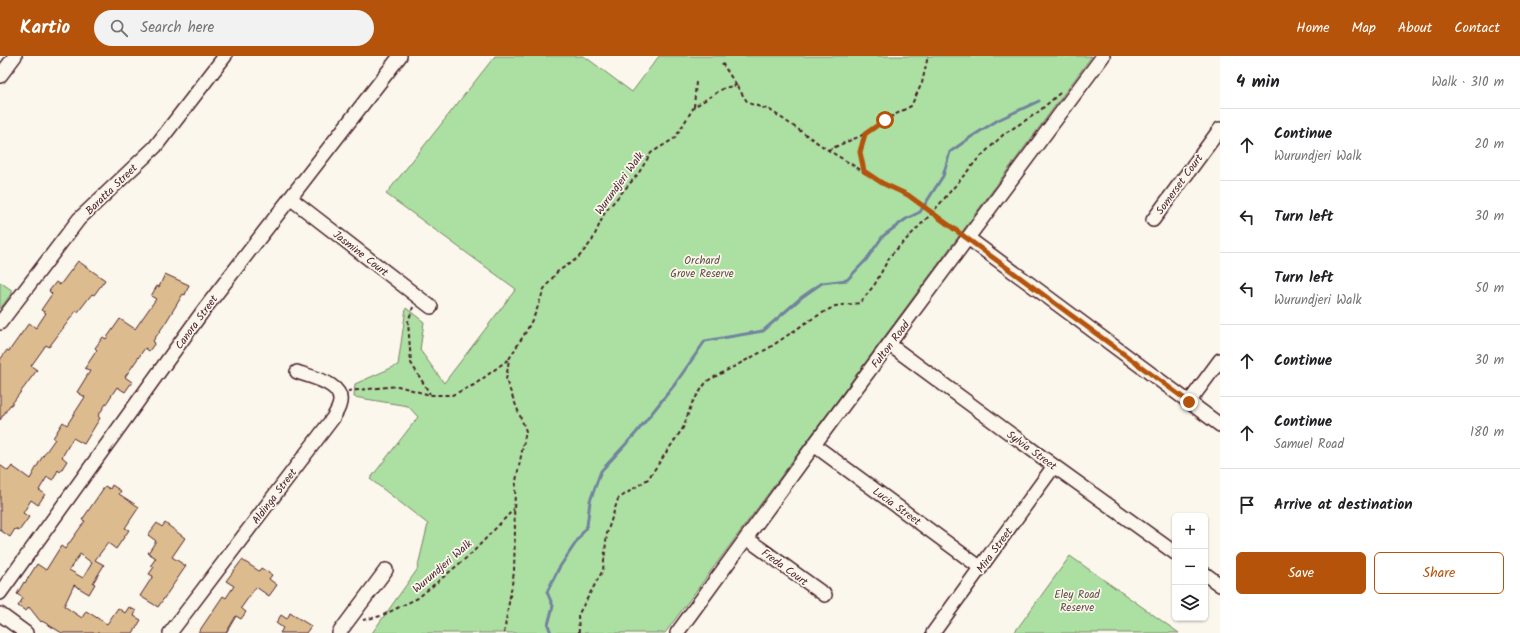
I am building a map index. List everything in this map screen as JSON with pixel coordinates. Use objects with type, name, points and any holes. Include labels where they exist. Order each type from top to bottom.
[{"type":"street","points":[[0,76],[15,56]]},
{"type":"street","name":"Baratta Street","points":[[0,323],[79,220],[155,147],[225,56]]},
{"type":"street","name":"Canora Street","points":[[0,593],[203,311],[400,56]]},
{"type":"street","name":"Fulton Road","points":[[677,633],[1102,56]]},
{"type":"street","name":"Somerset Court","points":[[1153,220],[1220,129]]},
{"type":"street","name":"Jasmine Court","points":[[290,198],[431,307]]},
{"type":"street","points":[[968,238],[1220,425]]},
{"type":"street","name":"Sylvia Street","points":[[890,345],[1172,551]]},
{"type":"street","points":[[1189,402],[1220,360]]},
{"type":"street","points":[[296,372],[322,380],[333,386],[337,392]]},
{"type":"street","name":"Aldinga Street","points":[[170,633],[333,418],[340,405],[339,395],[337,392]]},
{"type":"street","name":"Lucia Street","points":[[814,445],[981,568]]},
{"type":"street","name":"Mira Street","points":[[933,633],[1054,466]]},
{"type":"street","name":"Freda Court","points":[[746,538],[825,595]]},
{"type":"street","points":[[343,628],[386,570]]},
{"type":"street","points":[[1208,576],[1220,585]]},
{"type":"street","points":[[0,614],[26,633]]},
{"type":"path","points":[[828,150],[865,134],[885,120],[911,106],[922,83],[928,56]]},
{"type":"path","points":[[722,63],[748,103],[770,110],[828,150],[882,183],[908,195],[968,238]]},
{"type":"path","points":[[694,107],[696,82]]},
{"type":"path","name":"Wurundjeri Walk","points":[[504,633],[514,572],[514,509],[516,481],[526,431],[506,380],[508,359],[527,330],[536,312],[544,289],[557,272],[578,258],[592,240],[606,212],[638,174],[651,153],[675,138],[694,107],[724,88],[737,85]]},
{"type":"path","points":[[579,633],[578,615],[603,570],[607,533],[618,499],[648,479],[683,428],[692,403],[707,381],[769,348],[810,320],[835,306],[860,303],[875,284],[890,256],[932,213],[977,160],[1004,134],[1037,113],[1062,91]]},
{"type":"path","points":[[864,171],[860,152],[865,134]]},
{"type":"path","points":[[416,295],[408,322],[411,363],[430,395]]},
{"type":"path","points":[[337,392],[398,386],[430,395],[452,395],[474,385],[508,359]]},
{"type":"path","name":"Wurundjeri Walk","points":[[343,628],[381,616],[418,598],[471,554],[514,509]]},
{"type":"green space","name":"Orchard Grove Reserve","points":[[495,56],[584,56],[632,92],[659,56],[1092,56],[665,633],[372,633],[417,570],[428,524],[370,479],[418,417],[408,406],[354,397],[355,384],[398,365],[406,308],[424,322],[420,350],[444,383],[516,289],[386,194]]},
{"type":"green space","points":[[0,282],[13,291],[0,309]]},
{"type":"green space","name":"Eley Road Reserve","points":[[1070,556],[1179,633],[1014,633]]},
{"type":"building","points":[[78,261],[105,280],[94,295],[92,294],[78,312],[76,311],[49,347],[46,345],[31,366],[37,370],[0,420],[0,360],[7,350],[9,351],[29,323],[36,328],[46,313],[41,310],[52,294],[49,291],[56,282],[60,285]]},
{"type":"building","points":[[165,274],[189,285],[185,295],[183,294],[153,341],[155,343],[149,351],[145,348],[125,377],[132,382],[125,392],[117,387],[98,416],[100,418],[84,444],[73,438],[62,457],[67,461],[60,472],[58,470],[53,480],[47,477],[39,490],[45,494],[38,505],[31,500],[23,513],[29,517],[19,531],[15,529],[10,537],[0,530],[0,465],[8,471],[12,466],[30,479],[41,459],[55,439],[53,438],[63,422],[67,425],[85,397],[77,392],[90,371],[85,368],[97,350],[95,348],[103,337],[106,339],[120,319],[135,329],[156,299],[151,296],[157,286],[159,287]]},
{"type":"building","points":[[112,485],[121,491],[119,494],[139,507],[125,528],[129,530],[116,549],[108,543],[95,560],[104,565],[93,583],[95,584],[89,594],[74,585],[64,606],[82,618],[86,611],[107,624],[118,608],[125,613],[129,607],[136,611],[134,616],[141,620],[133,633],[62,633],[42,621],[41,622],[29,607],[26,611],[18,606],[23,598],[17,594],[37,564],[46,570],[61,546],[65,549],[85,521],[82,520],[105,486],[110,489]],"holes":[[[80,554],[92,563],[83,578],[69,570]]]},
{"type":"building","points":[[157,523],[162,527],[165,523],[185,538],[172,557],[186,566],[158,607],[140,596],[153,576],[149,574],[154,567],[151,565],[156,558],[148,553],[156,541],[148,535]]},
{"type":"building","points":[[242,560],[259,571],[261,568],[272,575],[269,579],[277,585],[269,596],[256,587],[241,608],[246,612],[241,619],[236,616],[226,633],[198,633],[223,596],[226,598],[234,586],[226,581]]},
{"type":"building","points":[[290,613],[311,626],[306,633],[280,633],[283,628],[276,623],[281,615],[287,619]]},
{"type":"waterway","points":[[551,633],[548,625],[553,606],[547,592],[559,568],[587,526],[590,501],[601,471],[636,433],[675,384],[705,341],[763,331],[802,297],[822,283],[847,280],[866,260],[883,236],[906,219],[920,212],[943,176],[950,152],[998,120],[1039,101]]},
{"type":"route","points":[[885,120],[865,134],[860,152],[864,171],[882,183],[908,195],[1189,402]]}]
